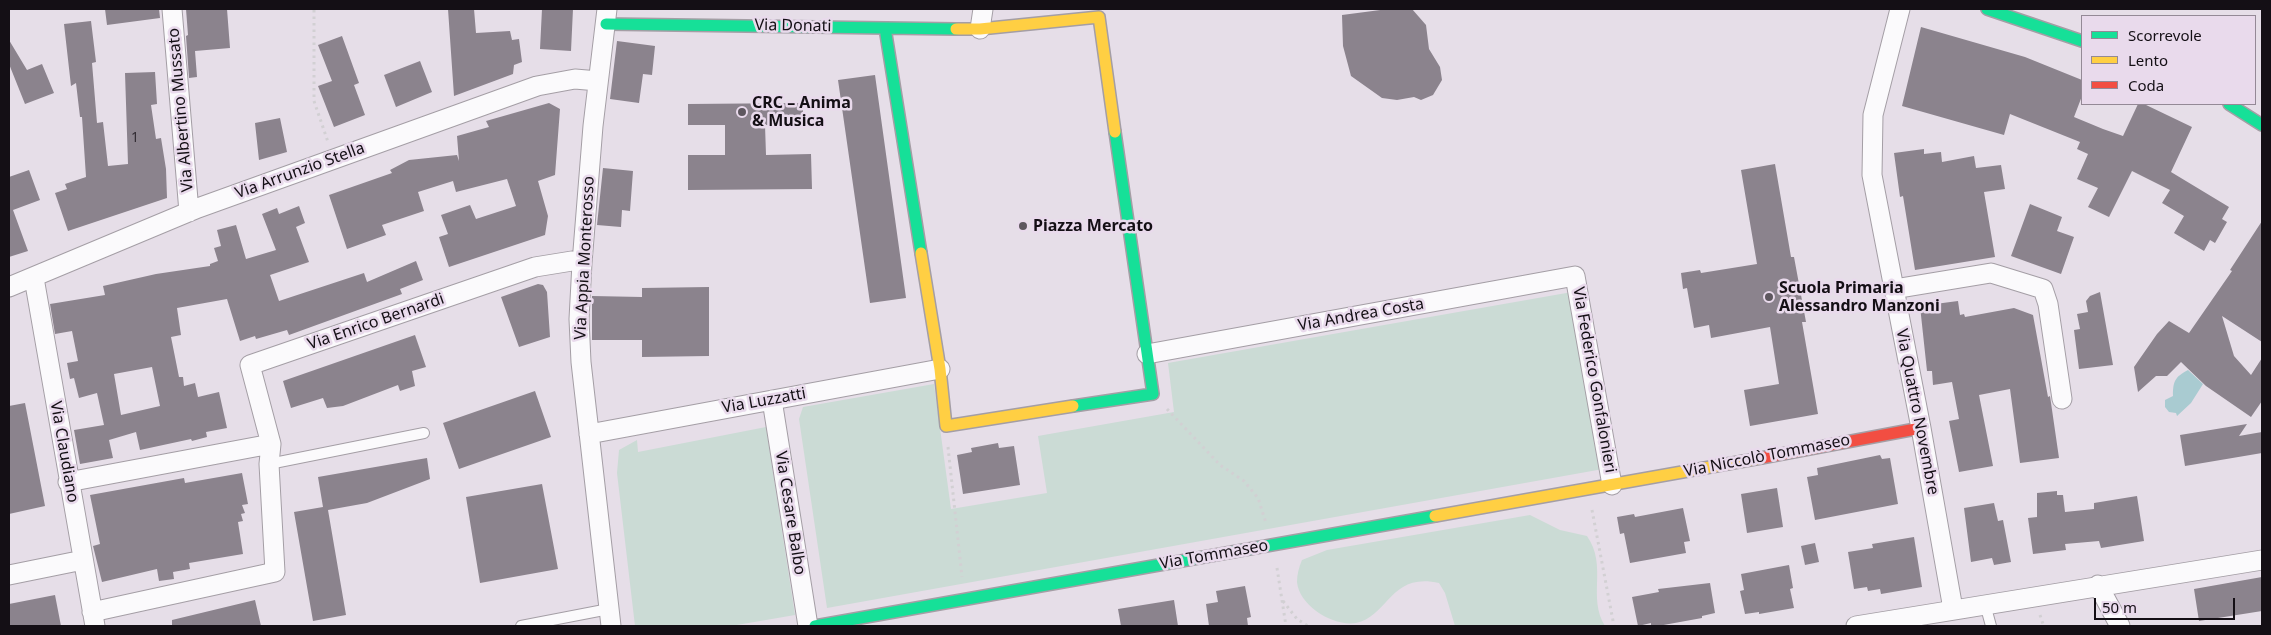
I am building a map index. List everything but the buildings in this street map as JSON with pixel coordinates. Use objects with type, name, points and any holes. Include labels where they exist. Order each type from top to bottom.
[{"type":"street","name":"Via Albertino Mussato","points":[[172,9],[194,210]]},
{"type":"street","points":[[885,28],[940,369],[946,426],[1153,394],[1100,13],[980,29],[983,9]]},
{"type":"street","name":"Via Quattro Novembre","points":[[1900,9],[1873,115],[1872,175],[1922,428],[1953,609]]},
{"type":"street","points":[[1987,9],[2081,41]]},
{"type":"street","name":"Via Donati","points":[[607,16],[885,28],[980,29]]},
{"type":"street","name":"Via Appia Monterosso","points":[[605,614],[581,362],[579,319],[582,262],[598,81],[607,16]]},
{"type":"street","name":"Via Arrunzio Stella","points":[[9,287],[194,210],[537,86],[575,79],[598,81]]},
{"type":"street","points":[[2231,105],[2262,125]]},
{"type":"street","name":"Via Enrico Bernardi","points":[[94,619],[275,572],[269,464],[271,444],[250,365],[535,267],[572,261],[582,262]]},
{"type":"street","points":[[1894,290],[1991,273],[2043,289],[2048,304],[2062,399]]},
{"type":"street","name":"Via Andrea Costa","points":[[1147,354],[1575,276]]},
{"type":"street","name":"Via Federico Gonfalonieri","points":[[1575,276],[1612,485]]},
{"type":"street","name":"Via Claudiano","points":[[34,278],[68,482],[94,619]]},
{"type":"street","name":"Via Luzzatti","points":[[589,434],[940,369]]},
{"type":"street","name":"Via Cesare Balbo","points":[[772,400],[808,626]]},
{"type":"street","name":"Via Niccolò Tommaseo","points":[[1612,485],[1922,428]]},
{"type":"street","points":[[68,482],[271,444]]},
{"type":"street","name":"Via Tommaseo","points":[[815,626],[1612,485]]},
{"type":"street","points":[[9,575],[84,560]]},
{"type":"street","points":[[1856,626],[2098,585],[2262,560]]},
{"type":"street","points":[[2098,585],[2120,626]]},
{"type":"lane","points":[[269,464],[424,433]]},
{"type":"lane","points":[[1985,604],[1991,626]]},
{"type":"lane","points":[[521,626],[605,614]]},
{"type":"path","points":[[314,10],[314,101],[334,160]]},
{"type":"path","points":[[1153,394],[1220,465],[1244,481],[1258,498],[1273,545],[1286,626]]},
{"type":"path","points":[[946,426],[964,599]]},
{"type":"path","points":[[1588,489],[1614,626]]},
{"type":"path","points":[[1282,600],[1297,619],[1308,626]]},
{"type":"shaded area","points":[[1572,292],[1603,469],[827,608],[799,419],[803,407],[934,384],[951,509],[1047,493],[1038,436],[1174,412],[1168,363]]},
{"type":"shaded area","points":[[766,427],[795,615],[731,626],[635,626],[617,473],[619,450],[637,440],[638,452]]},
{"type":"shaded area","points":[[1530,515],[1560,530],[1587,536],[1593,547],[1596,559],[1598,604],[1605,626],[1455,626],[1445,593],[1439,583],[1423,581],[1400,589],[1367,619],[1356,623],[1338,622],[1311,607],[1299,591],[1297,579],[1302,560],[1327,550]]},
{"type":"water","points":[[2188,370],[2203,384],[2191,403],[2177,416],[2176,413],[2169,412],[2165,407],[2165,400],[2173,396],[2176,380]]},
{"type":"traffic: fast","points":[[1987,9],[2081,41]]},
{"type":"traffic: fast","points":[[606,24],[956,29]]},
{"type":"traffic: fast","points":[[885,28],[921,253]]},
{"type":"traffic: fast","points":[[2231,105],[2262,125]]},
{"type":"traffic: fast","points":[[1073,406],[1153,394],[1115,132]]},
{"type":"traffic: fast","points":[[815,626],[1435,516]]},
{"type":"traffic: slow","points":[[956,29],[980,29],[1099,17],[1115,132]]},
{"type":"traffic: slow","points":[[921,253],[940,369],[946,426],[1073,406]]},
{"type":"traffic: slow","points":[[1435,516],[1761,458]]},
{"type":"traffic: jam","points":[[1761,458],[1921,428]]},
{"type":"place","name":"CRC – Anima & Musica","points":[[742,112]]},
{"type":"place","name":"Piazza Mercato","points":[[1023,226]]},
{"type":"place","name":"Scuola Primaria Alessandro Manzoni","points":[[1769,297]]}]
